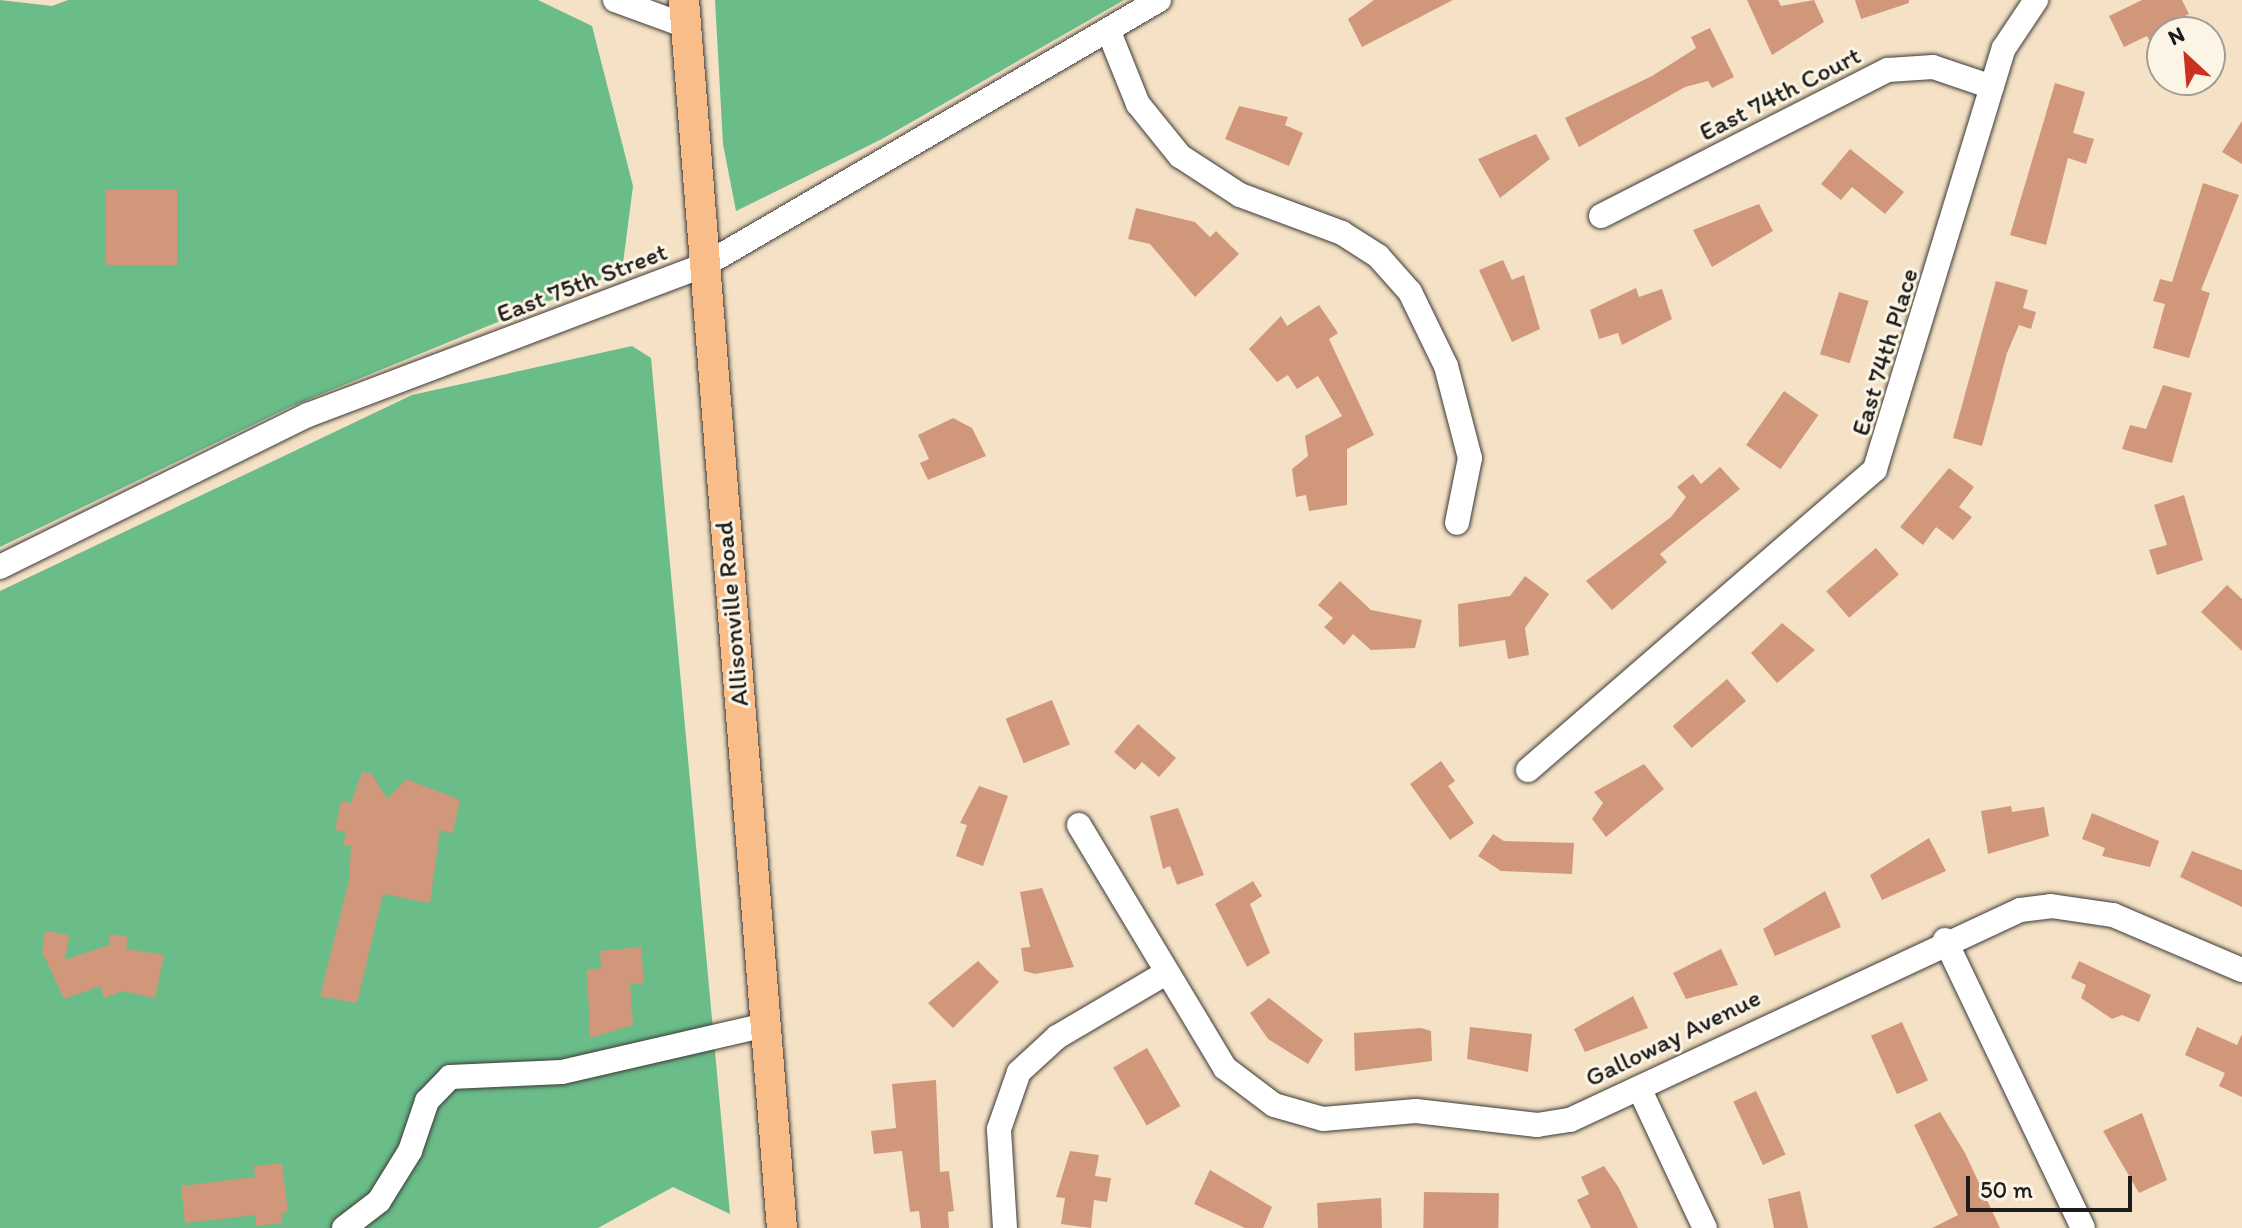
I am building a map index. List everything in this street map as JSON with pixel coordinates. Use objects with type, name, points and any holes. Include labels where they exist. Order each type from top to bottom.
[{"type":"main road","name":"Allisonville Road","points":[[685,13],[782,1228]]},
{"type":"street","points":[[615,0],[685,13]]},
{"type":"street","name":"East 75th Street","points":[[0,567],[308,415],[703,266],[1109,32],[1159,0]]},
{"type":"street","name":"East 74th Place","points":[[1528,770],[1875,469],[1992,87],[2013,29],[2036,0]]},
{"type":"street","points":[[1109,32],[1138,104],[1173,150],[1214,182],[1342,233],[1378,256],[1416,300],[1446,366],[1470,458],[1457,523]]},
{"type":"street","name":"East 74th Court","points":[[1601,216],[1888,70],[1933,67],[1992,87]]},
{"type":"street","name":"Galloway Avenue","points":[[1079,825],[1225,1068],[1256,1095],[1303,1115],[1343,1120],[1416,1111],[1537,1125],[1570,1120],[1945,940],[2020,910],[2082,908],[2242,970]]},
{"type":"street","points":[[1945,940],[2083,1228]]},
{"type":"street","points":[[1005,1228],[999,1129],[1019,1072],[1057,1037],[1166,973]]},
{"type":"street","points":[[344,1228],[385,1192],[427,1101],[450,1077],[562,1072],[765,1025]]},
{"type":"street","points":[[1639,1088],[1705,1228]]},
{"type":"green space","points":[[0,0],[52,6],[68,0],[538,0],[592,26],[633,186],[622,271],[290,407],[0,547]]},
{"type":"green space","points":[[715,0],[1124,0],[882,139],[736,211],[723,144]]},
{"type":"green space","points":[[632,346],[651,358],[730,1214],[673,1187],[598,1228],[0,1228],[0,591],[412,395]]},
{"type":"building","points":[[1374,0],[1453,0],[1362,47],[1348,19]]},
{"type":"building","points":[[1747,0],[1778,0],[1781,6],[1814,0],[1824,22],[1772,55]]},
{"type":"building","points":[[1855,0],[1909,0],[1909,3],[1861,19]]},
{"type":"building","points":[[2142,0],[2182,0],[2189,14],[2146,16],[2146,36],[2124,47],[2109,16]]},
{"type":"building","points":[[1710,28],[1734,77],[1712,88],[1708,81],[1685,87],[1579,147],[1565,118],[1652,76],[1696,48],[1691,37]]},
{"type":"building","points":[[2055,83],[2085,92],[2073,133],[2094,139],[2086,164],[2068,158],[2046,245],[2010,235]]},
{"type":"building","points":[[1239,106],[1288,117],[1285,125],[1303,133],[1289,166],[1225,139]]},
{"type":"building","points":[[2242,121],[2242,164],[2222,152]]},
{"type":"building","points":[[1536,134],[1550,159],[1500,198],[1478,159]]},
{"type":"building","points":[[1850,149],[1904,192],[1885,214],[1852,187],[1841,200],[1821,184]]},
{"type":"building","points":[[2203,183],[2239,195],[2201,290],[2210,293],[2189,358],[2153,348],[2165,304],[2153,301],[2160,279],[2172,282]]},
{"type":"building","points":[[106,190],[177,190],[177,265],[106,265]]},
{"type":"building","points":[[1759,204],[1773,231],[1712,267],[1693,230]]},
{"type":"building","points":[[1136,208],[1195,222],[1210,237],[1216,231],[1239,254],[1195,297],[1150,244],[1128,239]]},
{"type":"building","points":[[1503,260],[1512,280],[1524,275],[1540,329],[1512,342],[1479,270]]},
{"type":"building","points":[[1996,281],[2028,290],[2023,308],[2036,312],[2031,329],[2019,325],[2007,353],[1982,446],[1953,438]]},
{"type":"building","points":[[1636,288],[1639,297],[1662,289],[1672,319],[1622,345],[1618,333],[1599,339],[1590,310]]},
{"type":"building","points":[[1839,292],[1869,301],[1850,363],[1820,354]]},
{"type":"building","points":[[1319,305],[1338,333],[1329,339],[1374,435],[1347,449],[1347,505],[1309,511],[1306,495],[1296,497],[1292,469],[1308,456],[1305,436],[1342,416],[1318,376],[1297,389],[1288,375],[1277,382],[1249,349],[1281,316],[1287,326]]},
{"type":"building","points":[[2163,385],[2192,393],[2172,463],[2122,449],[2130,425],[2146,429]]},
{"type":"building","points":[[1784,391],[1818,415],[1781,469],[1746,445]]},
{"type":"building","points":[[953,418],[972,428],[986,456],[928,480],[920,463],[929,459],[918,435]]},
{"type":"building","points":[[1720,467],[1740,489],[1660,554],[1667,562],[1612,610],[1586,581],[1671,517],[1686,497],[1677,487],[1693,474],[1701,484]]},
{"type":"building","points":[[1949,468],[1974,487],[1959,507],[1972,517],[1953,540],[1936,527],[1923,545],[1900,527]]},
{"type":"building","points":[[2184,495],[2203,560],[2157,575],[2149,550],[2167,545],[2154,505]]},
{"type":"building","points":[[1876,548],[1899,574],[1849,618],[1826,591]]},
{"type":"building","points":[[1525,576],[1549,594],[1525,628],[1529,655],[1508,659],[1505,640],[1459,647],[1458,604],[1510,596]]},
{"type":"building","points":[[1340,581],[1371,610],[1422,620],[1415,648],[1371,650],[1353,634],[1344,645],[1324,627],[1333,618],[1318,605]]},
{"type":"building","points":[[2227,585],[2242,599],[2242,651],[2201,612]]},
{"type":"building","points":[[1782,623],[1815,650],[1777,683],[1751,653]]},
{"type":"building","points":[[1727,679],[1746,701],[1692,748],[1673,726]]},
{"type":"building","points":[[1052,700],[1070,745],[1024,763],[1006,719]]},
{"type":"building","points":[[1138,724],[1176,758],[1159,777],[1142,762],[1135,770],[1114,752]]},
{"type":"building","points":[[1441,761],[1455,781],[1448,786],[1474,823],[1450,840],[1410,784]]},
{"type":"building","points":[[1644,764],[1664,789],[1606,837],[1592,819],[1603,803],[1594,792]]},
{"type":"building","points":[[362,772],[372,774],[387,799],[406,779],[460,800],[453,833],[440,830],[430,903],[383,894],[357,1003],[320,996],[349,880],[351,846],[343,845],[346,832],[335,830],[341,801],[351,803]]},
{"type":"building","points":[[979,786],[1008,796],[983,866],[956,856],[967,825],[960,823]]},
{"type":"building","points":[[2011,806],[2012,812],[2044,807],[2049,836],[1988,854],[1981,811]]},
{"type":"building","points":[[1178,808],[1204,875],[1177,885],[1170,866],[1163,869],[1150,816]]},
{"type":"building","points":[[2092,813],[2159,841],[2150,867],[2102,856],[2105,848],[2082,839]]},
{"type":"building","points":[[1493,834],[1504,841],[1574,843],[1572,874],[1501,871],[1478,856]]},
{"type":"building","points":[[1929,838],[1946,871],[1882,900],[1870,875]]},
{"type":"building","points":[[2192,851],[2242,870],[2242,907],[2180,877]]},
{"type":"building","points":[[1253,881],[1262,896],[1250,904],[1270,953],[1247,967],[1215,904]]},
{"type":"building","points":[[1042,888],[1074,967],[1035,974],[1024,971],[1021,948],[1030,947],[1020,892]]},
{"type":"building","points":[[1825,891],[1841,927],[1775,956],[1763,929]]},
{"type":"building","points":[[45,931],[69,935],[65,960],[109,945],[110,934],[128,937],[126,949],[164,955],[155,998],[123,991],[104,998],[100,986],[64,999],[42,951]]},
{"type":"building","points":[[641,947],[644,983],[630,984],[633,1025],[590,1038],[587,970],[601,968],[600,951]]},
{"type":"building","points":[[1721,949],[1738,985],[1686,999],[1673,973]]},
{"type":"building","points":[[978,961],[999,982],[953,1028],[928,1003]]},
{"type":"building","points":[[2079,961],[2151,995],[2139,1022],[2122,1015],[2112,1019],[2081,998],[2086,985],[2071,978]]},
{"type":"building","points":[[1633,996],[1648,1028],[1585,1052],[1574,1029]]},
{"type":"building","points":[[1269,998],[1323,1040],[1308,1064],[1268,1039],[1250,1013]]},
{"type":"building","points":[[1902,1022],[1928,1080],[1897,1094],[1871,1036]]},
{"type":"building","points":[[1470,1027],[1532,1034],[1528,1072],[1467,1059]]},
{"type":"building","points":[[2197,1027],[2237,1045],[2242,1034],[2242,1097],[2219,1086],[2225,1073],[2185,1055]]},
{"type":"building","points":[[1421,1028],[1431,1031],[1432,1061],[1355,1071],[1354,1033]]},
{"type":"building","points":[[1147,1048],[1180,1106],[1147,1126],[1113,1068]]},
{"type":"building","points":[[936,1080],[940,1172],[949,1171],[954,1211],[948,1212],[949,1228],[921,1228],[919,1211],[910,1212],[902,1151],[874,1154],[871,1131],[896,1128],[892,1084]]},
{"type":"building","points":[[1756,1091],[1786,1154],[1763,1165],[1733,1102]]},
{"type":"building","points":[[1940,1112],[1965,1153],[2000,1228],[1932,1228],[1958,1215],[1914,1125]]},
{"type":"building","points":[[2142,1113],[2167,1180],[2139,1193],[2103,1131]]},
{"type":"building","points":[[1070,1151],[1099,1155],[1095,1176],[1111,1178],[1107,1202],[1094,1200],[1091,1228],[1061,1224],[1065,1198],[1056,1197]]},
{"type":"building","points":[[282,1163],[288,1212],[281,1213],[282,1223],[256,1226],[255,1215],[185,1223],[181,1186],[255,1177],[254,1166]]},
{"type":"building","points":[[1604,1166],[1619,1188],[1638,1228],[1591,1228],[1577,1200],[1589,1194],[1581,1177]]},
{"type":"building","points":[[1210,1170],[1272,1207],[1263,1228],[1245,1228],[1194,1204]]},
{"type":"building","points":[[1800,1191],[1808,1228],[1774,1228],[1768,1199]]},
{"type":"building","points":[[1424,1192],[1499,1193],[1498,1228],[1423,1228]]},
{"type":"building","points":[[1381,1198],[1382,1228],[1318,1228],[1317,1203]]}]
